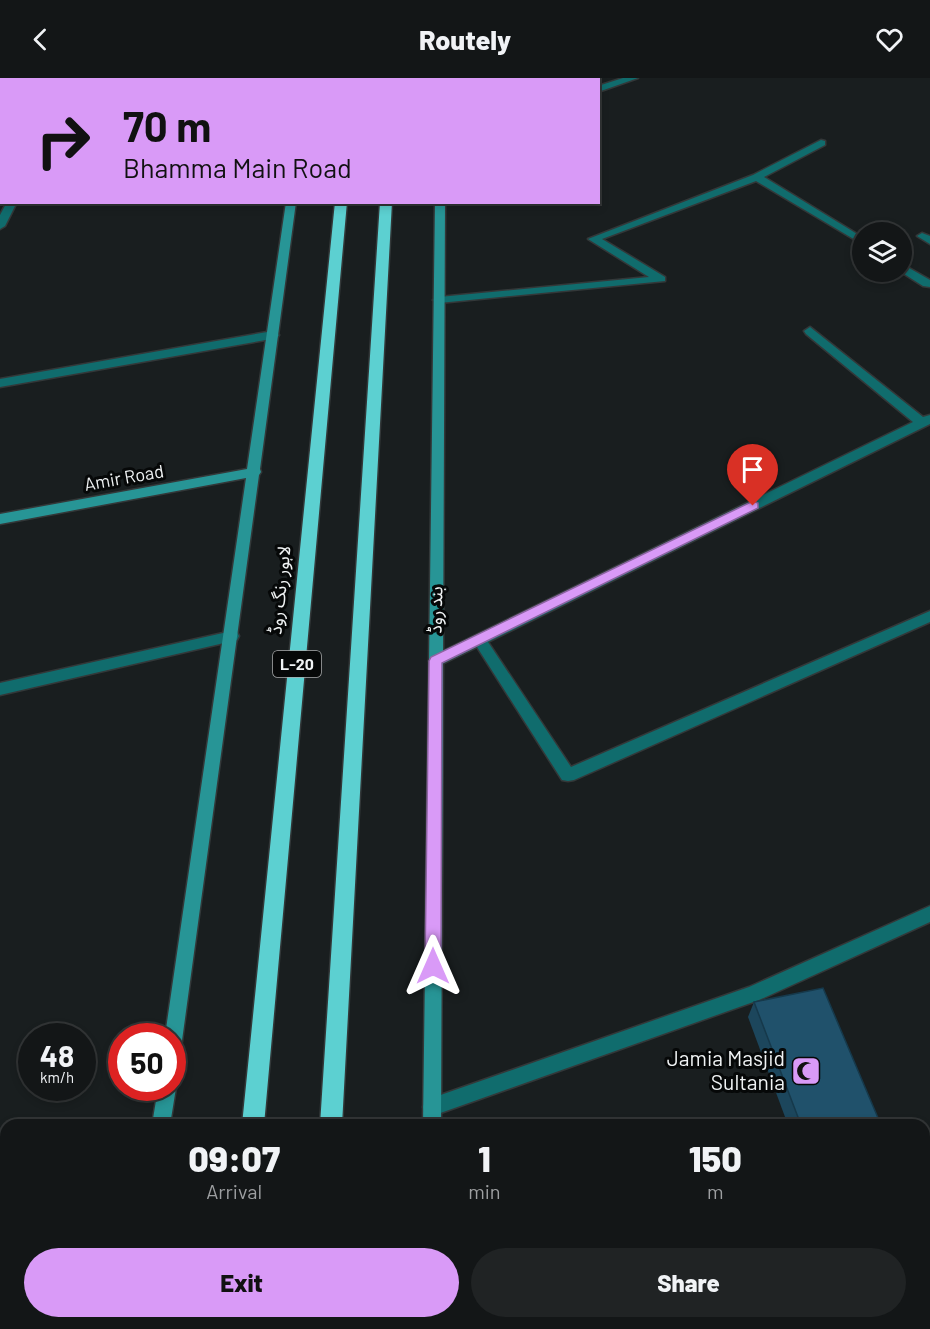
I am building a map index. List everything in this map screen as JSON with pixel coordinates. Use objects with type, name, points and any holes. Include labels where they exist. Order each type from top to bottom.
[{"type":"highway","name":"لاہور رنگ روڈ","points":[[253,1119],[341,204]]},
{"type":"highway","points":[[331,1119],[386,204]]},
{"type":"main road","points":[[176,1023],[232,636],[291,204]]},
{"type":"main road","name":"بند روڈ","points":[[432,1119],[440,204]]},
{"type":"main road","name":"Amir Road","points":[[0,519],[255,472]]},
{"type":"main road","points":[[162,1119],[165,1101]]},
{"type":"street","points":[[600,88],[633,78]]},
{"type":"street","points":[[439,300],[661,279],[593,239],[757,177],[821,143]]},
{"type":"street","points":[[757,177],[852,235]]},
{"type":"street","points":[[0,226],[11,204]]},
{"type":"street","points":[[912,274],[927,284],[930,283]]},
{"type":"street","points":[[436,661],[926,421],[810,331]]},
{"type":"street","points":[[0,383],[273,335]]},
{"type":"street","points":[[479,639],[568,775],[930,616]]},
{"type":"street","points":[[0,689],[232,636]]},
{"type":"street","points":[[432,1107],[753,994],[930,914]]},
{"type":"building","name":"Jamia Masjid Sultania","points":[[823,988],[878,1119],[799,1119],[754,1002]]},
{"type":"place","name":"Jamia Masjid Sultania","points":[[806,1071]]},
{"type":"route","points":[[433,966],[436,661],[753,506]]}]
